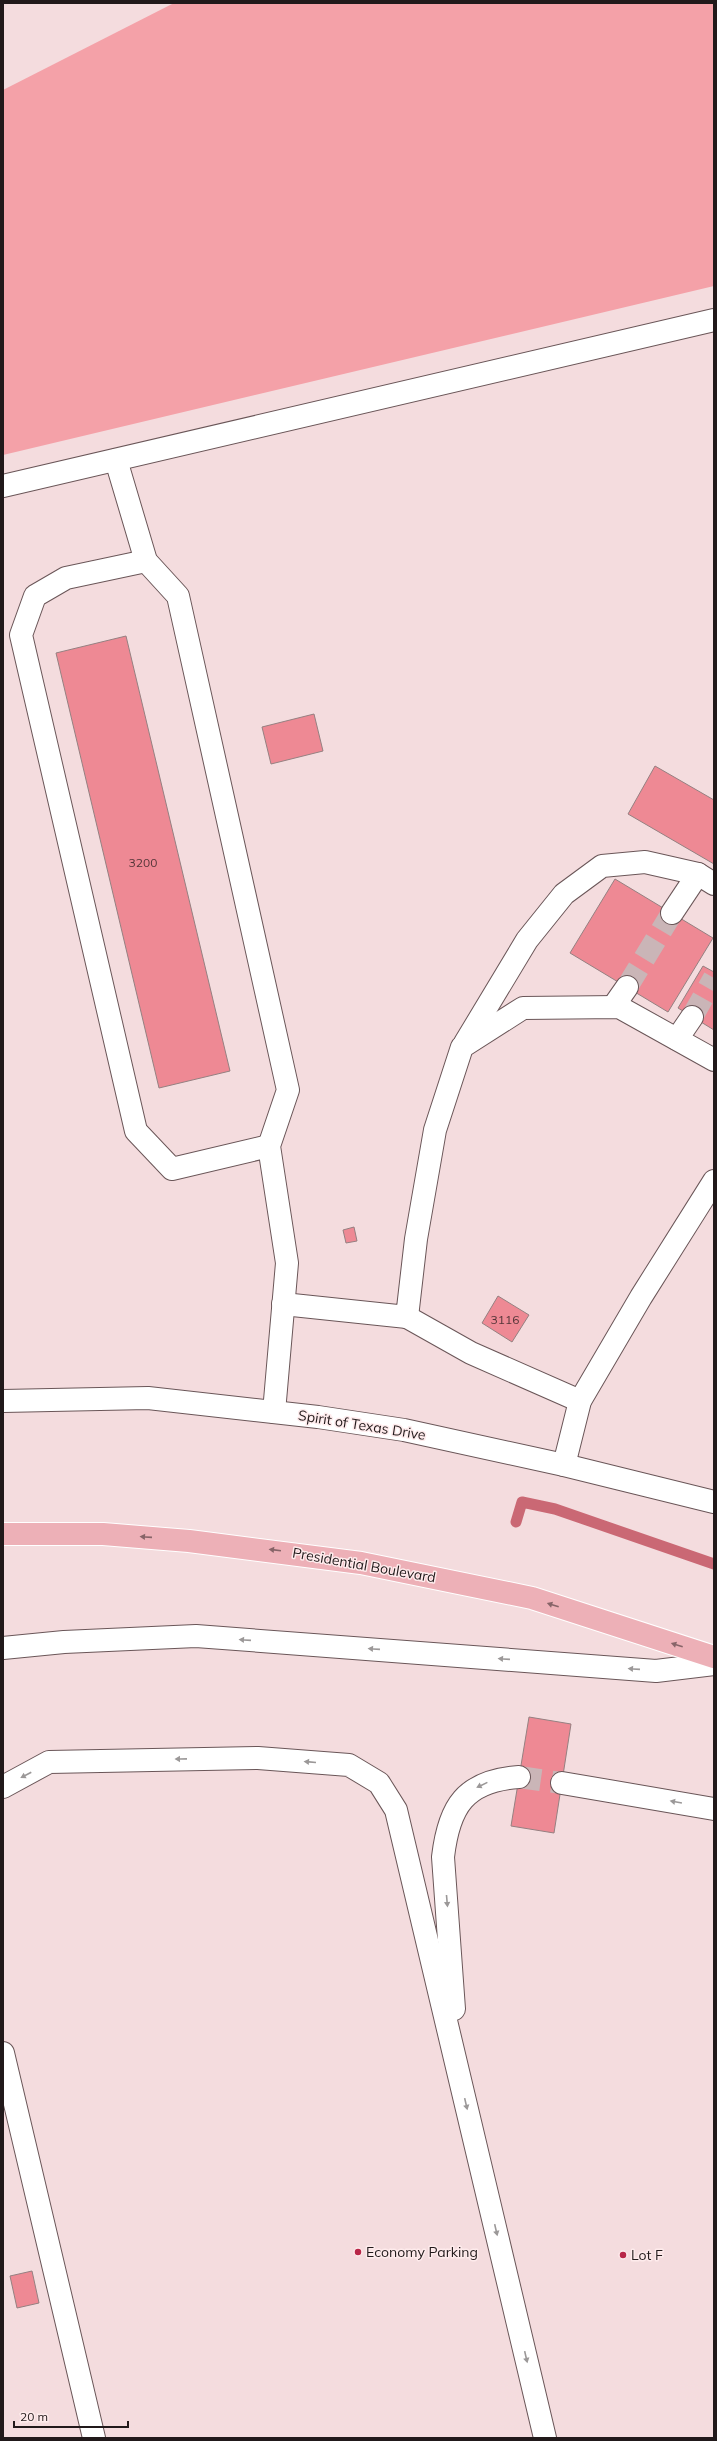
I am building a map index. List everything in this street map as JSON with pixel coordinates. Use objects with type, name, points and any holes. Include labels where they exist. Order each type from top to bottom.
[{"type":"main road","name":"Presidential Boulevard","points":[[3,1534],[103,1534],[189,1541],[361,1563],[532,1598],[714,1657]]},
{"type":"lane","points":[[3,486],[714,320]]},
{"type":"lane","points":[[116,460],[146,561],[178,596],[288,1090],[269,1146],[286,1263],[274,1412]]},
{"type":"lane","points":[[146,561],[66,578],[35,596],[21,635],[136,1131],[172,1169],[269,1146]]},
{"type":"lane","points":[[407,1317],[416,1239],[435,1130],[462,1047],[527,940],[564,894],[602,866],[645,862],[706,879],[672,914]]},
{"type":"lane","points":[[613,1007],[627,987]]},
{"type":"lane","points":[[462,1047],[523,1008],[619,1007],[714,1060]]},
{"type":"lane","points":[[677,1039],[692,1017]]},
{"type":"lane","points":[[564,1465],[580,1401],[641,1297],[714,1181]]},
{"type":"lane","points":[[283,1304],[407,1317],[470,1353],[580,1401]]},
{"type":"lane","name":"Spirit of Texas Drive","points":[[3,1401],[148,1398],[274,1412],[404,1430],[564,1465],[714,1502]]},
{"type":"lane","points":[[3,1648],[64,1642],[196,1636],[656,1671],[714,1664]]},
{"type":"lane","points":[[3,1787],[49,1762],[258,1758],[349,1765],[379,1783],[396,1810],[545,2438]]},
{"type":"lane","points":[[457,2066],[443,1857],[446,1833],[454,1810],[468,1794],[481,1784],[499,1778],[519,1777]]},
{"type":"lane","points":[[562,1782],[714,1809]]},
{"type":"lane","points":[[3,2053],[94,2438]]},
{"type":"shaded area","points":[[174,3],[714,3],[714,286],[3,455],[3,90]]},
{"type":"building","points":[[126,636],[230,1071],[159,1088],[56,653]]},
{"type":"building","points":[[314,714],[323,751],[271,764],[262,727]]},
{"type":"building","points":[[655,766],[714,800],[714,864],[628,814]]},
{"type":"building","points":[[615,879],[713,938],[668,1012],[570,953]]},
{"type":"building","points":[[703,966],[714,972],[714,1030],[678,1008]]},
{"type":"building","points":[[354,1227],[357,1241],[346,1243],[343,1230]]},
{"type":"building","points":[[498,1296],[529,1315],[512,1342],[482,1323]]},
{"type":"building","points":[[529,1717],[571,1724],[554,1833],[511,1826]]},
{"type":"building","points":[[32,2271],[39,2303],[17,2308],[10,2276]]},
{"type":"waterway","points":[[516,1522],[522,1502],[555,1509],[714,1564]]},
{"type":"tunnel","points":[[627,987],[672,913]]},
{"type":"tunnel","points":[[692,1017],[714,978]]},
{"type":"tunnel","points":[[519,1777],[562,1783]]},
{"type":"place","name":"Economy Parking","points":[[358,2252]]},
{"type":"place","name":"Lot F","points":[[623,2255]]}]
